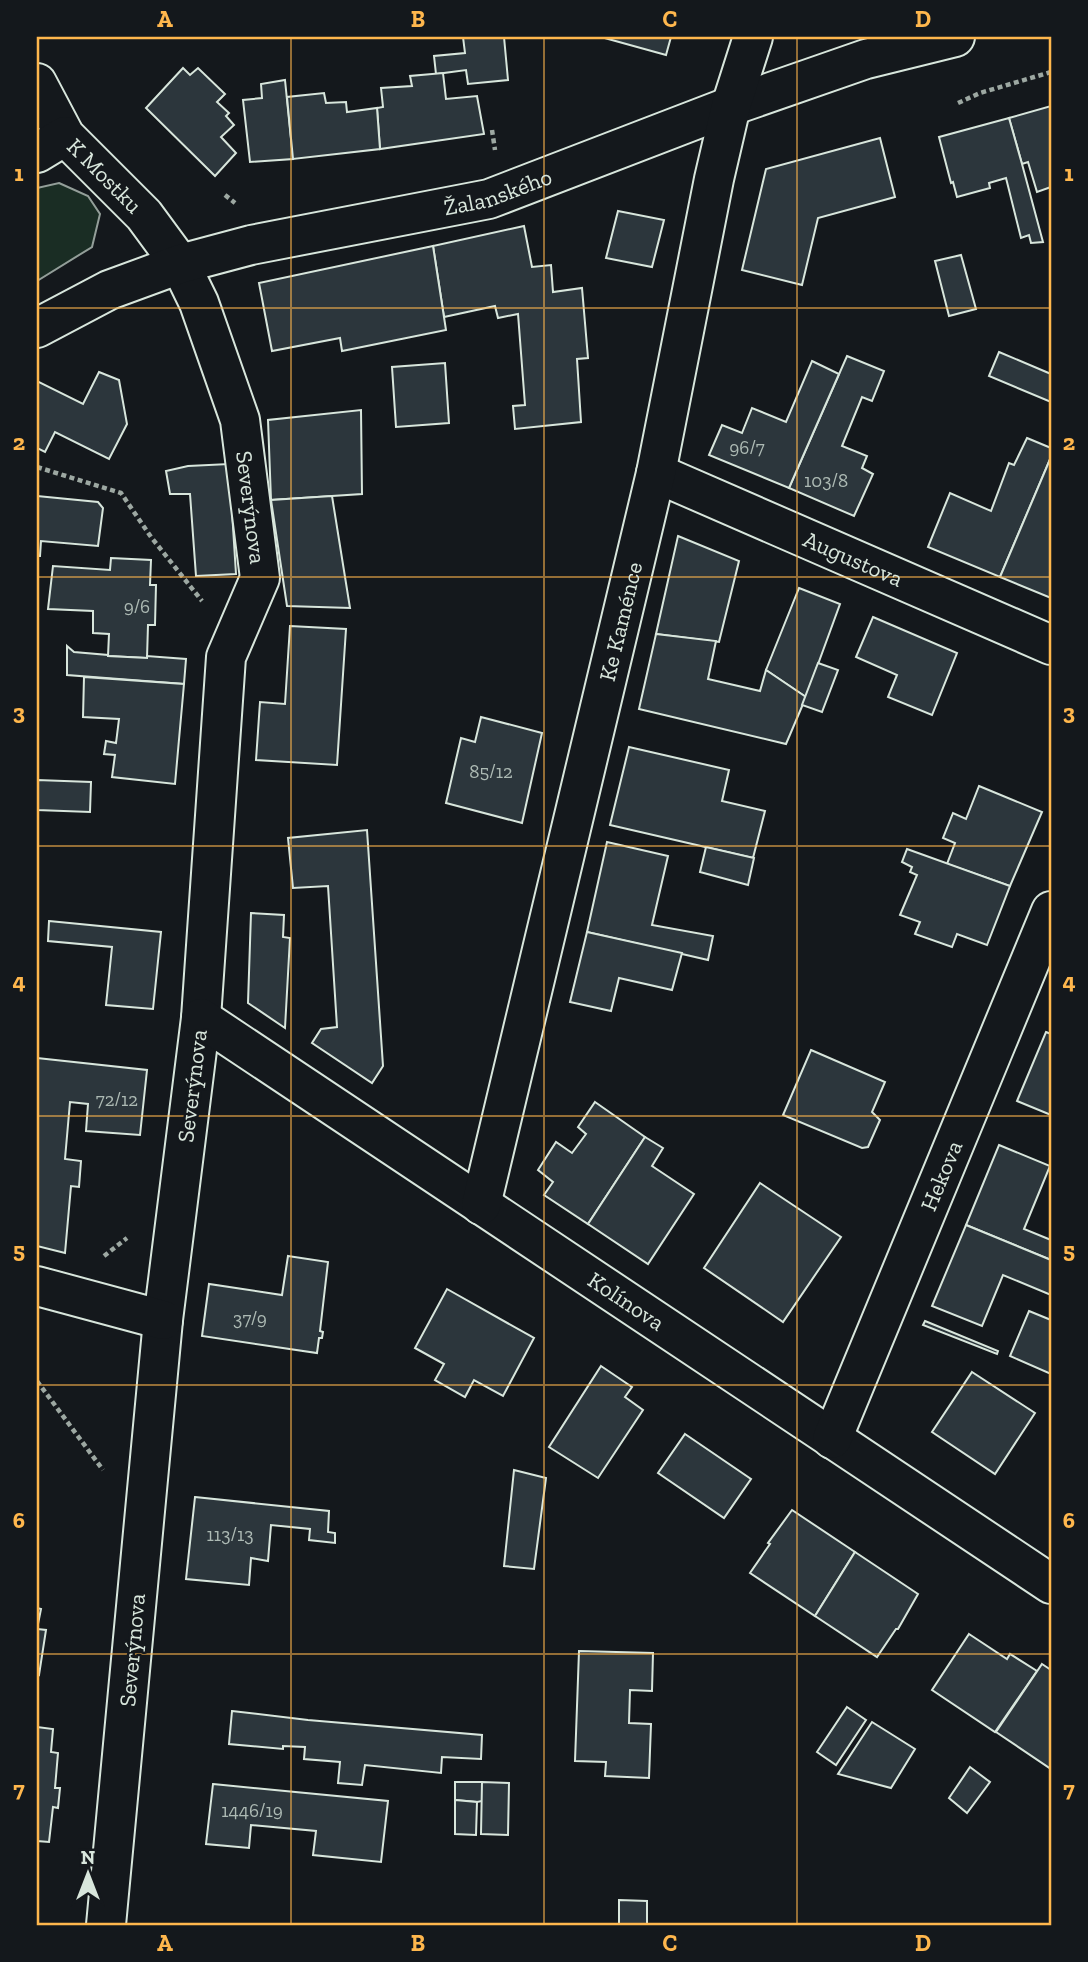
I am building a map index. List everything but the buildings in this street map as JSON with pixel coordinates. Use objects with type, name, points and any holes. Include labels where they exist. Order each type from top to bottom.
[{"type":"street","name":"Ke Kaménce","points":[[481,1205],[656,473],[731,106],[753,37]]},
{"type":"street","name":"Žalanského","points":[[37,328],[109,290],[180,264],[251,245],[489,199],[731,106],[866,59],[955,37]]},
{"type":"street","name":"K Mostku","points":[[37,83],[51,144],[144,215],[180,264]]},
{"type":"street","name":"Severýnova","points":[[106,1925],[163,1320],[201,1018],[226,657],[260,578],[240,420],[199,303],[180,264]]},
{"type":"street","name":"Augustova","points":[[656,473],[1051,645]]},
{"type":"street","name":"Hekova","points":[[832,1439],[1051,911]]},
{"type":"street","name":"Kolínova","points":[[201,1018],[1051,1584]]},
{"type":"street","points":[[37,1286],[163,1320]]},
{"type":"path","points":[[958,103],[980,93],[1051,72]]},
{"type":"path","points":[[492,130],[496,156]]},
{"type":"path","points":[[37,467],[121,493],[151,537],[211,614],[237,632]]},
{"type":"path","points":[[98,1260],[129,1237]]},
{"type":"path","points":[[37,1381],[105,1473]]},
{"type":"green space","points":[[59,183],[88,196],[100,214],[92,247],[37,281],[37,188]]}]
